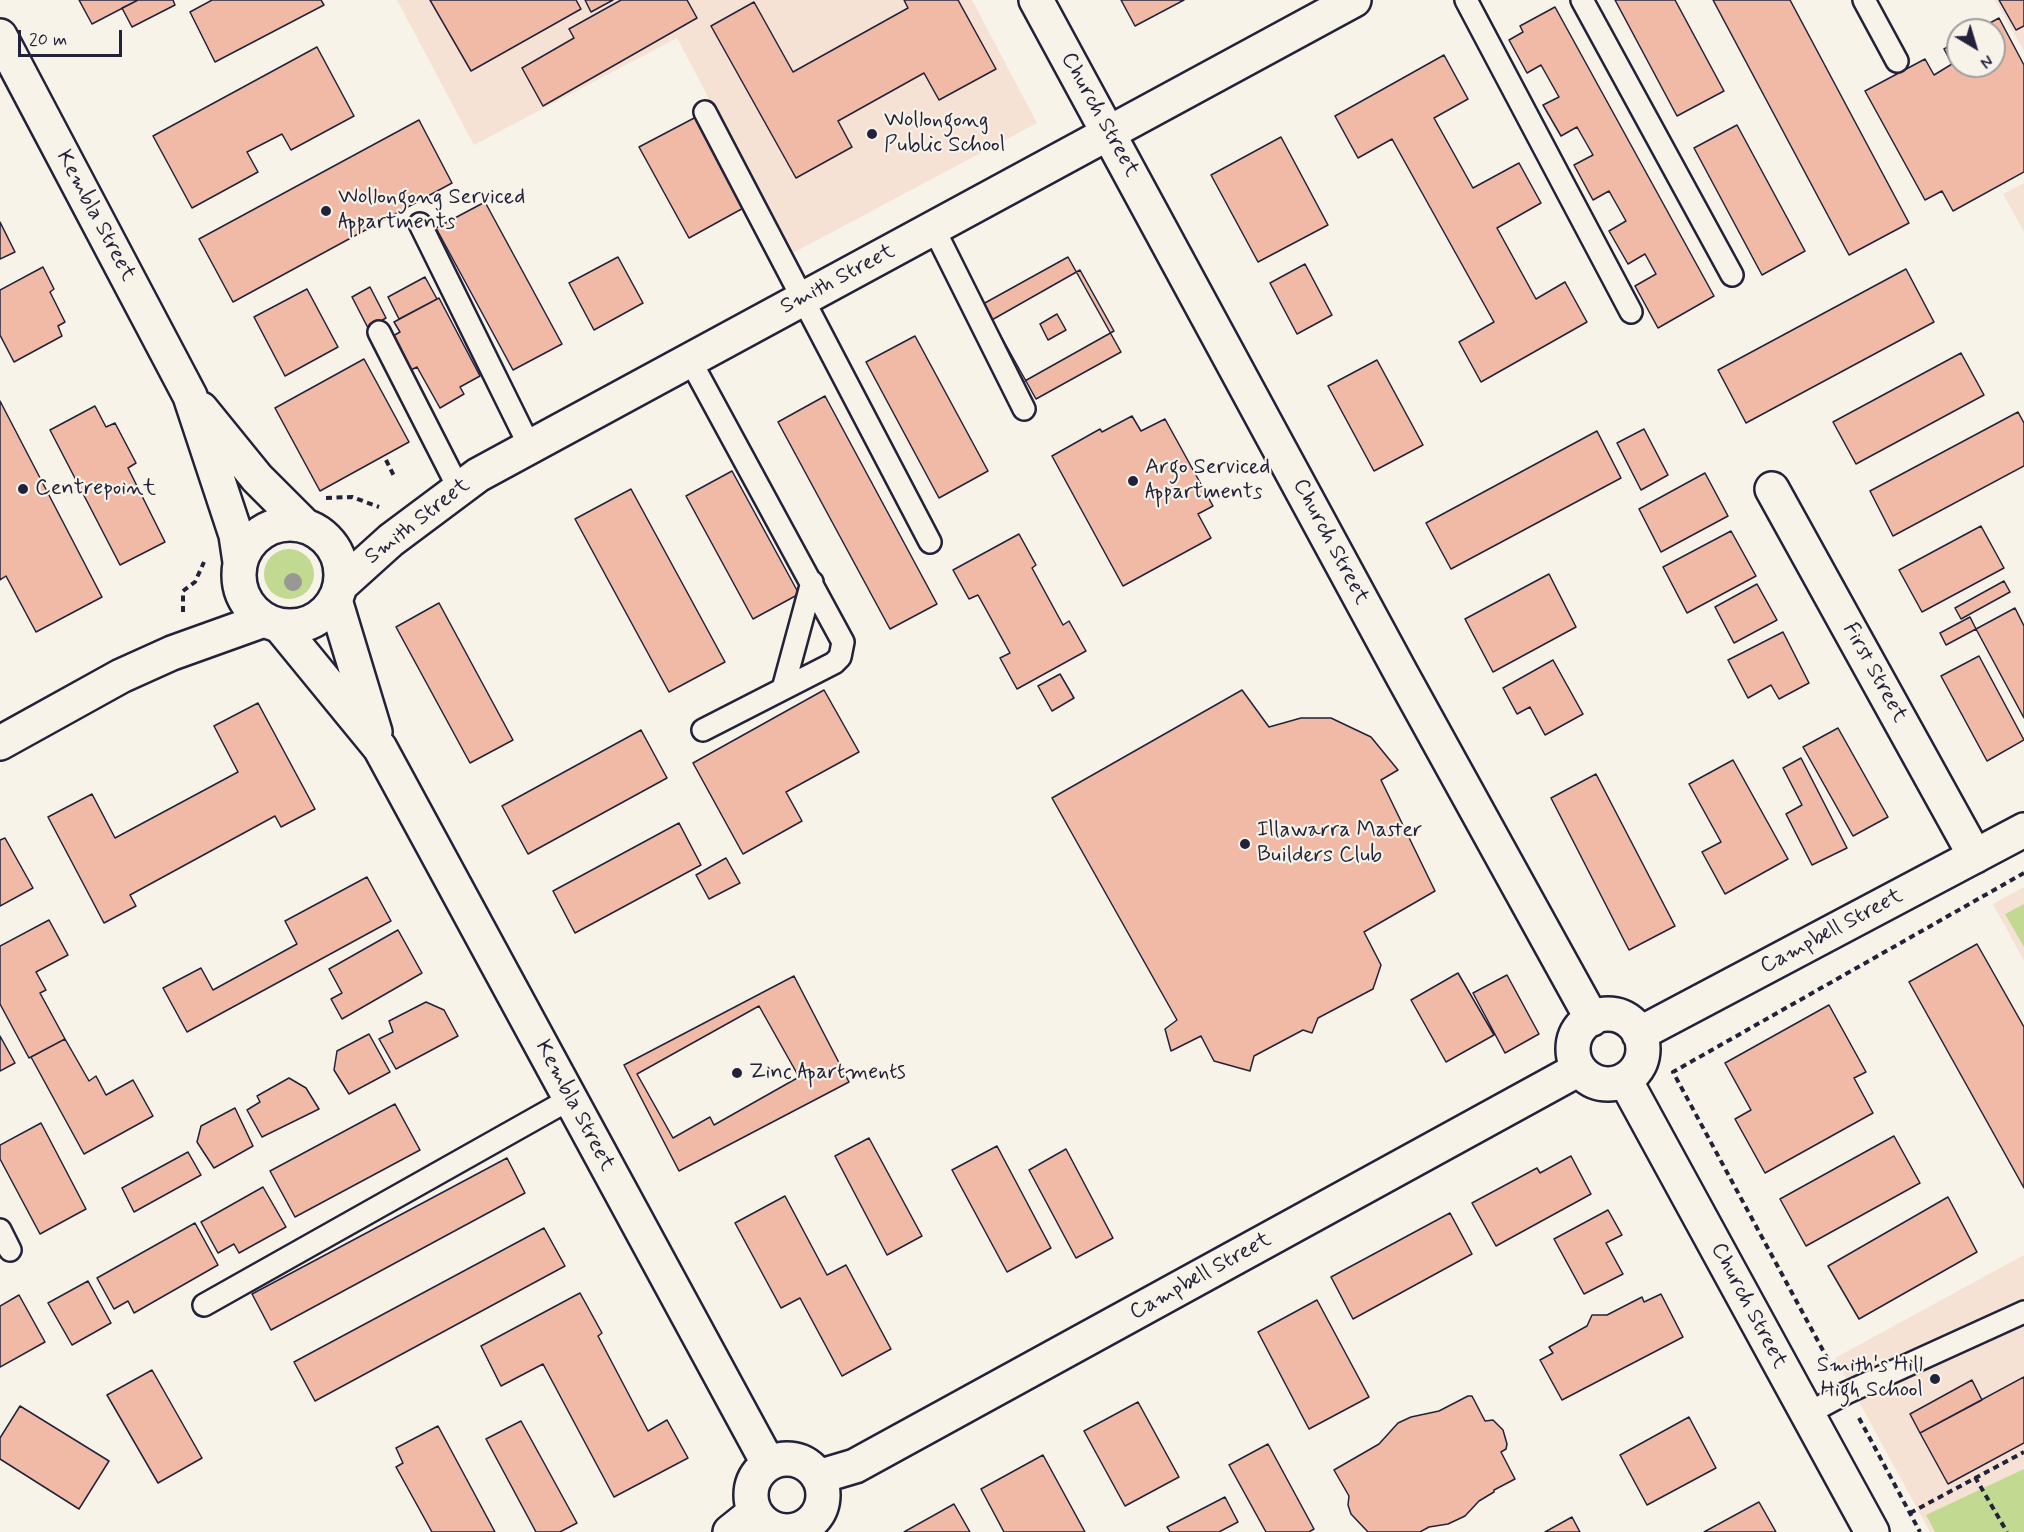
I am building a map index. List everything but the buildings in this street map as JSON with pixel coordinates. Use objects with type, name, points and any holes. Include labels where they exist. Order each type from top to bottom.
[{"type":"street","name":"Church Street","points":[[1036,0],[1402,675],[1592,1019]]},
{"type":"street","name":"Smith Street","points":[[338,593],[391,540],[478,475],[1354,0]]},
{"type":"street","name":"Kembla Street","points":[[3,50],[190,396],[236,535],[240,562]]},
{"type":"street","name":"Kembla Street","points":[[190,396],[257,478],[304,525]]},
{"type":"street","name":"First Street","points":[[1772,489],[1975,856]]},
{"type":"street","points":[[287,524],[304,525],[318,532],[338,555],[341,570],[338,593],[325,613],[311,622],[296,627],[272,623],[251,609],[242,595],[238,579],[240,562],[247,547],[257,536],[271,527],[287,524]]},
{"type":"street","name":"Kembla Street","points":[[338,593],[380,748]]},
{"type":"street","name":"Kembla Street","points":[[272,623],[380,748],[768,1463]]},
{"type":"street","points":[[0,743],[121,676],[172,653],[272,623]]},
{"type":"street","name":"Campbell Street","points":[[1639,1034],[2024,830]]},
{"type":"street","points":[[1607,1014],[1619,1016],[1629,1021],[1639,1034],[1643,1051],[1641,1062],[1625,1080],[1603,1084],[1592,1081],[1579,1069],[1573,1052],[1574,1040],[1579,1030],[1592,1019],[1607,1014]]},
{"type":"street","name":"Campbell Street","points":[[818,1477],[855,1466],[1579,1069]]},
{"type":"street","name":"Church Street","points":[[1625,1080],[1872,1532]]},
{"type":"street","points":[[793,1459],[804,1463],[818,1477],[824,1494],[822,1507],[810,1528],[776,1530],[766,1525],[743,1522],[753,1483],[768,1463],[793,1459]]},
{"type":"lane","points":[[1466,0],[1631,312]]},
{"type":"lane","points":[[1582,0],[1732,275]]},
{"type":"lane","points":[[1864,0],[1897,61]]},
{"type":"lane","points":[[705,112],[930,542]]},
{"type":"lane","points":[[420,224],[530,447]]},
{"type":"lane","points":[[934,229],[1024,409]]},
{"type":"lane","points":[[379,332],[459,489]]},
{"type":"lane","points":[[690,360],[841,635],[843,650],[834,663],[703,730]]},
{"type":"lane","points":[[783,689],[812,582]]},
{"type":"lane","points":[[204,1305],[570,1099]]},
{"type":"lane","points":[[0,1230],[10,1250]]},
{"type":"lane","points":[[1807,1414],[1846,1393],[2024,1312]]},
{"type":"path","points":[[386,460],[394,476]]},
{"type":"path","points":[[183,591],[183,622]]},
{"type":"path","points":[[1920,1532],[1673,1072],[2024,873]]},
{"type":"path","points":[[1910,1513],[2024,1452]]},
{"type":"path","points":[[1975,1477],[2007,1532]]},
{"type":"shaded area","name":"Wollongong Public School","points":[[397,0],[972,0],[1037,123],[791,254],[677,38],[474,145]]},
{"type":"shaded area","points":[[1995,0],[2024,0],[2024,51],[2006,18]]},
{"type":"shaded area","points":[[2024,183],[2024,232],[2003,194]]},
{"type":"shaded area","points":[[2024,887],[2024,961],[1993,904]]},
{"type":"shaded area","name":"Smith's Hill High School","points":[[2024,1255],[2024,1532],[1930,1532],[1835,1358]]},
{"type":"green space","points":[[284,549],[294,549],[307,556],[314,569],[314,579],[307,592],[294,599],[284,599],[275,595],[268,588],[264,579],[264,569],[268,560],[275,553]]},
{"type":"green space","points":[[2024,904],[2024,947],[2005,914]]},
{"type":"green space","points":[[2024,1469],[2024,1532],[1935,1532],[1926,1515]]},
{"type":"place","name":"Wollongong Public School","points":[[872,134]]},
{"type":"place","name":"Wollongong Serviced Appartments","points":[[326,211]]},
{"type":"place","name":"Argo Serviced Appartments","points":[[1133,481]]},
{"type":"place","name":"Centrepoint","points":[[23,489]]},
{"type":"place","name":"Illawarra Master Builders Club","points":[[1245,844]]},
{"type":"place","name":"Zinc Apartments","points":[[737,1073]]},
{"type":"place","name":"Smith's Hill High School","points":[[1935,1379]]}]
